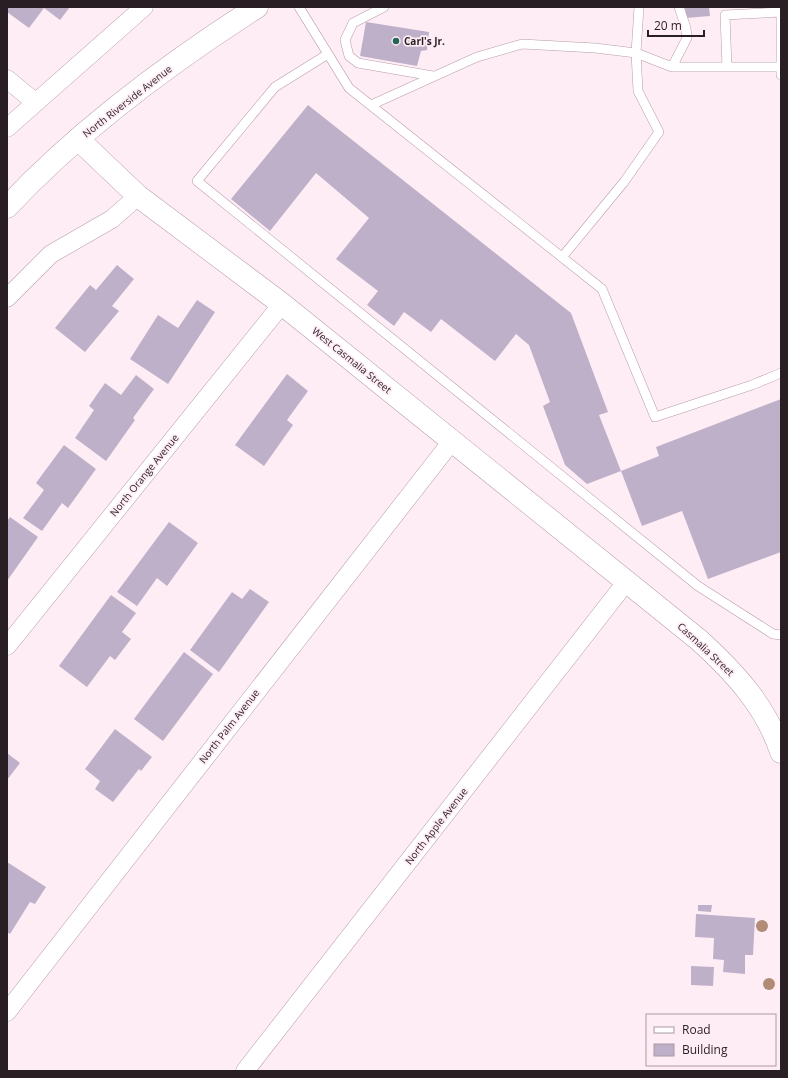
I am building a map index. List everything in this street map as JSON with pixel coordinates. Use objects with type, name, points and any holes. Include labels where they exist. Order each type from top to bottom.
[{"type":"street","points":[[7,128],[144,7]]},
{"type":"street","name":"North Riverside Avenue","points":[[7,208],[25,188],[78,139],[184,56],[257,7]]},
{"type":"street","points":[[7,79],[35,102]]},
{"type":"street","name":"West Casmalia Street","points":[[78,139],[138,196],[282,304],[627,581]]},
{"type":"street","points":[[7,298],[51,254],[112,219],[138,196]]},
{"type":"street","name":"North Orange Avenue","points":[[7,646],[282,304]]},
{"type":"street","name":"North Palm Avenue","points":[[7,1012],[452,441]]},
{"type":"street","name":"Casmalia Street","points":[[627,581],[699,640],[726,665],[756,701],[777,740],[781,752]]},
{"type":"street","name":"North Apple Avenue","points":[[246,1071],[627,581]]},
{"type":"lane","points":[[299,7],[349,88],[563,256],[602,289],[655,417],[752,385],[781,373]]},
{"type":"lane","points":[[384,7],[353,23],[345,40],[349,56],[358,63],[433,76]]},
{"type":"lane","points":[[563,256],[624,182],[659,132],[638,91],[636,53],[639,7]]},
{"type":"lane","points":[[672,67],[687,38],[686,28],[679,7]]},
{"type":"lane","points":[[727,67],[723,11],[781,12],[781,75]]},
{"type":"lane","points":[[371,105],[477,57],[522,44],[595,48],[636,53],[672,67],[780,67]]},
{"type":"lane","points":[[328,54],[275,87],[197,181],[698,586],[773,634],[781,635]]},
{"type":"building","points":[[7,7],[70,7],[60,20],[44,8],[29,28],[7,12]]},
{"type":"building","points":[[685,7],[709,7],[710,16],[686,18]]},
{"type":"building","name":"Carl's Jr.","points":[[366,22],[429,32],[427,50],[421,51],[417,66],[360,56]]},
{"type":"building","points":[[308,105],[571,313],[608,412],[599,415],[621,471],[587,484],[565,465],[543,406],[550,402],[529,345],[516,334],[495,361],[441,319],[431,332],[404,312],[394,326],[367,305],[378,291],[336,259],[369,218],[316,173],[270,231],[231,199]]},
{"type":"building","points":[[117,265],[134,279],[112,306],[119,311],[85,352],[55,328],[90,285],[96,290]]},
{"type":"building","points":[[197,300],[215,312],[168,384],[130,359],[158,315],[178,328]]},
{"type":"building","points":[[287,374],[308,391],[287,420],[293,425],[264,466],[235,445]]},
{"type":"building","points":[[136,375],[154,389],[133,418],[135,420],[106,461],[75,438],[94,410],[89,406],[105,383],[121,395]]},
{"type":"building","points":[[781,399],[781,552],[708,579],[682,511],[642,526],[621,471],[659,456],[656,447]]},
{"type":"building","points":[[64,445],[96,469],[68,508],[62,503],[42,531],[23,518],[44,490],[36,483]]},
{"type":"building","points":[[10,517],[38,537],[7,581],[7,521]]},
{"type":"building","points":[[169,522],[198,543],[167,586],[157,578],[137,606],[117,592]]},
{"type":"building","points":[[250,589],[269,602],[219,672],[190,650],[232,592],[242,599]]},
{"type":"building","points":[[111,595],[136,613],[122,632],[131,639],[115,660],[110,656],[87,687],[59,666]]},
{"type":"building","points":[[184,652],[213,674],[163,741],[134,719]]},
{"type":"building","points":[[115,729],[152,757],[141,771],[139,769],[113,802],[95,789],[100,781],[85,769]]},
{"type":"building","points":[[7,753],[20,763],[7,780]]},
{"type":"building","points":[[7,862],[46,887],[35,904],[30,902],[10,934],[7,932]]},
{"type":"building","points":[[698,905],[712,905],[711,912],[698,911]]},
{"type":"building","points":[[696,914],[755,918],[753,955],[745,955],[745,974],[723,972],[724,960],[713,959],[714,938],[695,937]]},
{"type":"building","points":[[691,966],[714,967],[713,986],[691,985]]},
{"type":"place","name":"Carl's Jr.","points":[[396,41]]}]
